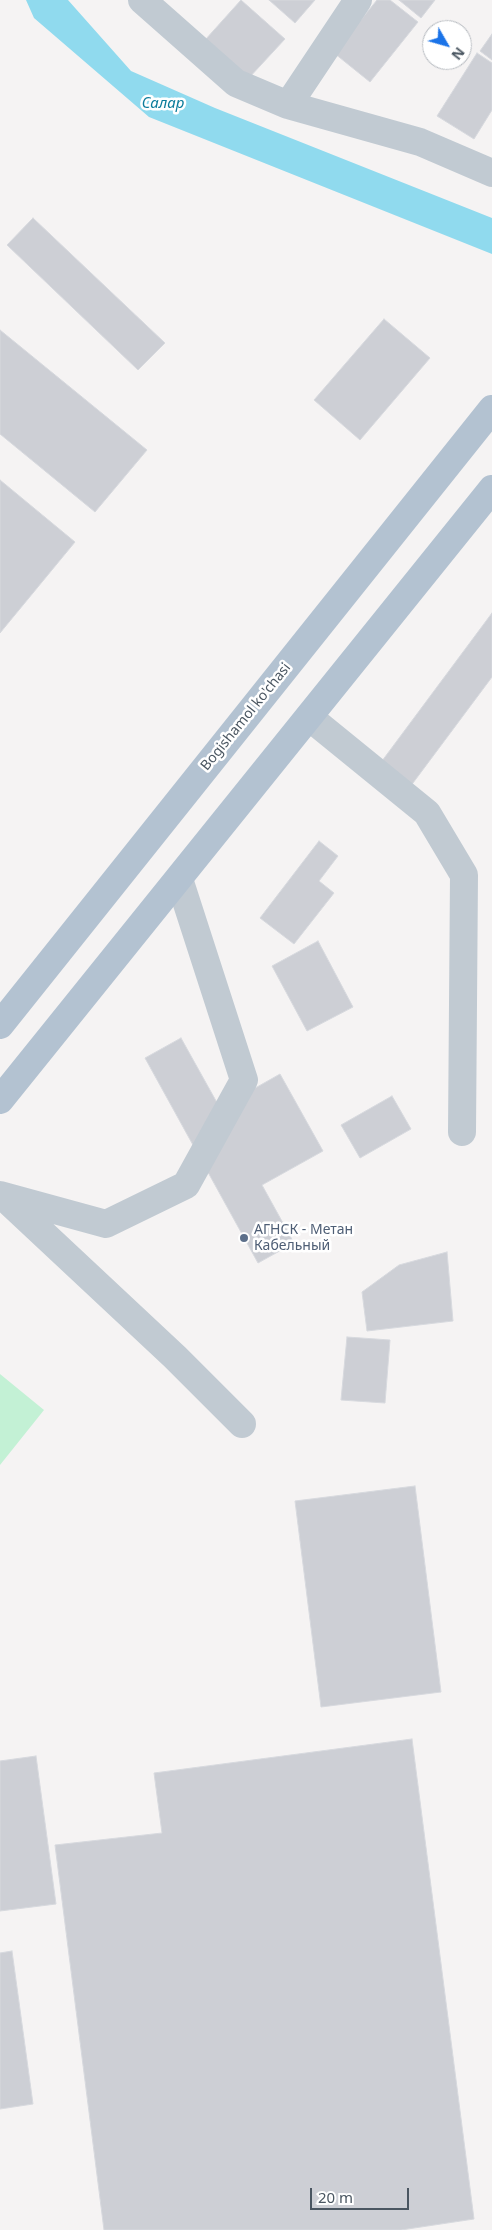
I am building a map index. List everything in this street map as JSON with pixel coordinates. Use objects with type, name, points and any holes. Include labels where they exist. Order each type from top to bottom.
[{"type":"main road","name":"Bogishamol ko'chasi","points":[[0,1024],[492,408]]},
{"type":"main road","points":[[0,1100],[492,489]]},
{"type":"street","points":[[142,0],[236,83],[288,106],[420,142],[492,173]]},
{"type":"street","points":[[288,106],[358,0]]},
{"type":"street","points":[[309,717],[427,813],[464,875],[462,1132]]},
{"type":"street","points":[[1,1196],[106,1224],[186,1185],[244,1080],[179,879]]},
{"type":"street","points":[[1,1196],[175,1356],[242,1424]]},
{"type":"green space","points":[[0,1374],[44,1410],[0,1465]]},
{"type":"water","name":"Салар","points":[[26,0],[68,0],[131,71],[215,108],[492,218],[492,254],[149,117],[34,18]]},
{"type":"building","points":[[241,0],[285,39],[248,79],[205,40]]},
{"type":"building","points":[[269,0],[315,0],[295,23]]},
{"type":"building","points":[[377,0],[390,0],[418,22],[370,82],[334,53]]},
{"type":"building","points":[[399,0],[435,0],[421,18]]},
{"type":"building","points":[[492,34],[492,60],[480,51]]},
{"type":"building","points":[[477,53],[492,63],[492,110],[474,139],[437,116],[466,70],[472,70],[472,61]]},
{"type":"building","points":[[33,218],[165,343],[138,370],[7,245]]},
{"type":"building","points":[[384,319],[430,358],[360,440],[314,400]]},
{"type":"building","points":[[0,330],[147,450],[95,512],[0,434]]},
{"type":"building","points":[[0,480],[75,542],[0,633]]},
{"type":"building","points":[[492,613],[492,677],[410,787],[379,765]]},
{"type":"building","points":[[319,841],[338,856],[319,881],[334,893],[294,944],[260,918]]},
{"type":"building","points":[[318,941],[353,1007],[307,1031],[272,966]]},
{"type":"building","points":[[181,1038],[220,1108],[280,1074],[323,1151],[262,1185],[294,1243],[258,1263],[145,1058]]},
{"type":"building","points":[[392,1096],[411,1129],[360,1158],[341,1125]]},
{"type":"building","points":[[447,1252],[453,1321],[367,1331],[362,1292],[399,1265]]},
{"type":"building","points":[[347,1337],[390,1340],[385,1403],[341,1400]]},
{"type":"building","points":[[415,1486],[441,1692],[321,1707],[295,1501]]},
{"type":"building","points":[[412,1739],[474,2219],[401,2230],[104,2230],[55,1845],[162,1833],[154,1773]]},
{"type":"building","points":[[36,1756],[56,1904],[0,1911],[0,1761]]},
{"type":"building","points":[[12,1951],[33,2104],[0,2109],[0,1953]]},
{"type":"place","name":"АГНСК - Метан Кабельный","points":[[244,1238]]}]
